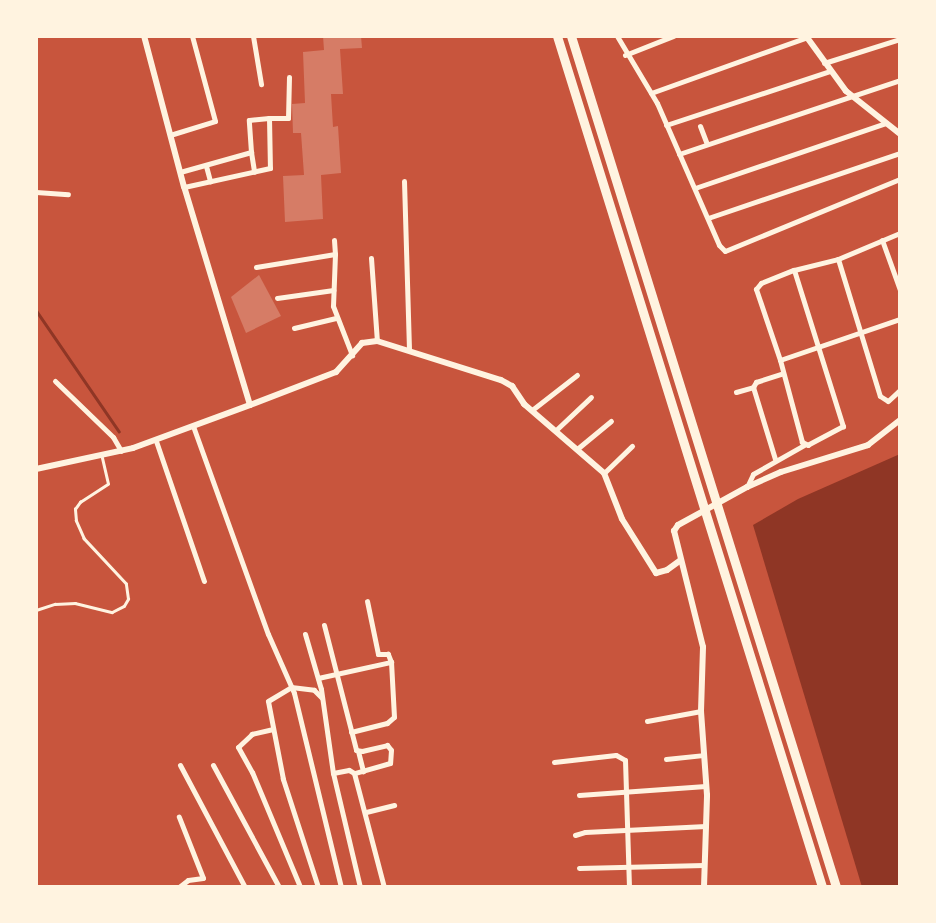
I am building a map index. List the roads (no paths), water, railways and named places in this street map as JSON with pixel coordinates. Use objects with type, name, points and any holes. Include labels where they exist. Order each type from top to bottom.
[{"type":"highway","points":[[557,36],[706,520],[822,887]]},
{"type":"highway","points":[[571,36],[836,887]]},
{"type":"street","points":[[144,36],[184,186],[250,405]]},
{"type":"street","points":[[170,135],[214,121],[192,36]]},
{"type":"street","points":[[253,36],[261,84]]},
{"type":"street","points":[[617,36],[626,55],[651,92],[719,245],[725,251],[733,250],[900,180]]},
{"type":"street","points":[[626,55],[673,36]]},
{"type":"street","points":[[651,92],[806,37],[823,63],[853,97],[900,134]]},
{"type":"street","points":[[823,63],[900,39]]},
{"type":"street","points":[[666,125],[830,71]]},
{"type":"street","points":[[254,172],[249,120],[288,118],[289,76]]},
{"type":"street","points":[[679,154],[900,80]]},
{"type":"street","points":[[184,186],[266,170],[272,164],[270,118]]},
{"type":"street","points":[[695,188],[886,124]]},
{"type":"street","points":[[700,126],[707,144]]},
{"type":"street","points":[[180,172],[251,152]]},
{"type":"street","points":[[708,218],[900,152]]},
{"type":"street","points":[[206,166],[210,181]]},
{"type":"street","points":[[404,181],[409,349]]},
{"type":"street","points":[[36,192],[68,194]]},
{"type":"street","points":[[804,445],[780,360],[756,289],[761,283],[794,270],[838,259],[900,233]]},
{"type":"street","points":[[334,240],[333,290],[336,318],[352,355]]},
{"type":"street","points":[[882,240],[900,290]]},
{"type":"street","points":[[256,267],[335,254]]},
{"type":"street","points":[[371,258],[377,341]]},
{"type":"street","points":[[838,259],[859,333],[880,396],[888,401],[900,390]]},
{"type":"street","points":[[747,486],[753,474],[775,458],[843,426],[794,270]]},
{"type":"street","points":[[277,298],[333,290]]},
{"type":"street","points":[[294,328],[336,318]]},
{"type":"street","points":[[780,360],[900,320]]},
{"type":"street","points":[[36,469],[102,457],[156,441],[336,372],[362,343],[377,341],[409,349],[501,380],[512,386],[532,410],[604,473],[622,519],[649,565],[656,573],[667,570],[681,560]]},
{"type":"street","points":[[736,392],[753,387],[756,382],[783,373]]},
{"type":"street","points":[[532,410],[577,375]]},
{"type":"street","points":[[55,381],[113,438],[121,452]]},
{"type":"street","points":[[753,387],[775,458]]},
{"type":"street","points":[[556,430],[591,397]]},
{"type":"street","points":[[577,449],[611,420]]},
{"type":"street","points":[[704,887],[706,786],[700,711],[704,647],[675,538],[678,525],[747,486],[781,472],[868,445],[900,420]]},
{"type":"street","points":[[193,426],[268,634],[291,687],[341,887]]},
{"type":"street","points":[[156,441],[204,580]]},
{"type":"street","points":[[604,473],[632,446]]},
{"type":"street","points":[[351,732],[388,722],[394,717],[391,662],[388,654],[378,654],[368,602]]},
{"type":"street","points":[[324,624],[338,673],[351,732],[363,771]]},
{"type":"street","points":[[305,634],[318,678],[333,774],[360,887]]},
{"type":"street","points":[[318,678],[391,662]]},
{"type":"street","points":[[318,887],[283,779],[268,701],[291,687],[314,690],[322,698]]},
{"type":"street","points":[[647,721],[700,711]]},
{"type":"street","points":[[274,729],[249,736],[238,746],[252,772],[300,887]]},
{"type":"street","points":[[333,774],[349,770],[354,773],[390,763],[391,750],[387,745],[358,751]]},
{"type":"street","points":[[554,762],[620,755],[625,760],[629,887]]},
{"type":"street","points":[[666,759],[703,755]]},
{"type":"street","points":[[180,765],[245,887]]},
{"type":"street","points":[[212,765],[279,887]]},
{"type":"street","points":[[354,773],[366,812],[384,887]]},
{"type":"street","points":[[579,795],[706,786]]},
{"type":"street","points":[[366,812],[394,806]]},
{"type":"street","points":[[179,817],[204,878],[188,880],[179,887]]},
{"type":"street","points":[[575,836],[585,832],[706,826]]},
{"type":"street","points":[[579,868],[704,865]]},
{"type":"lane","points":[[36,610],[75,603],[112,612],[120,609],[128,599],[126,584],[84,539],[76,521],[75,509],[80,502],[108,484],[102,457]]},
{"type":"waterway","points":[[36,310],[119,431]]}]
